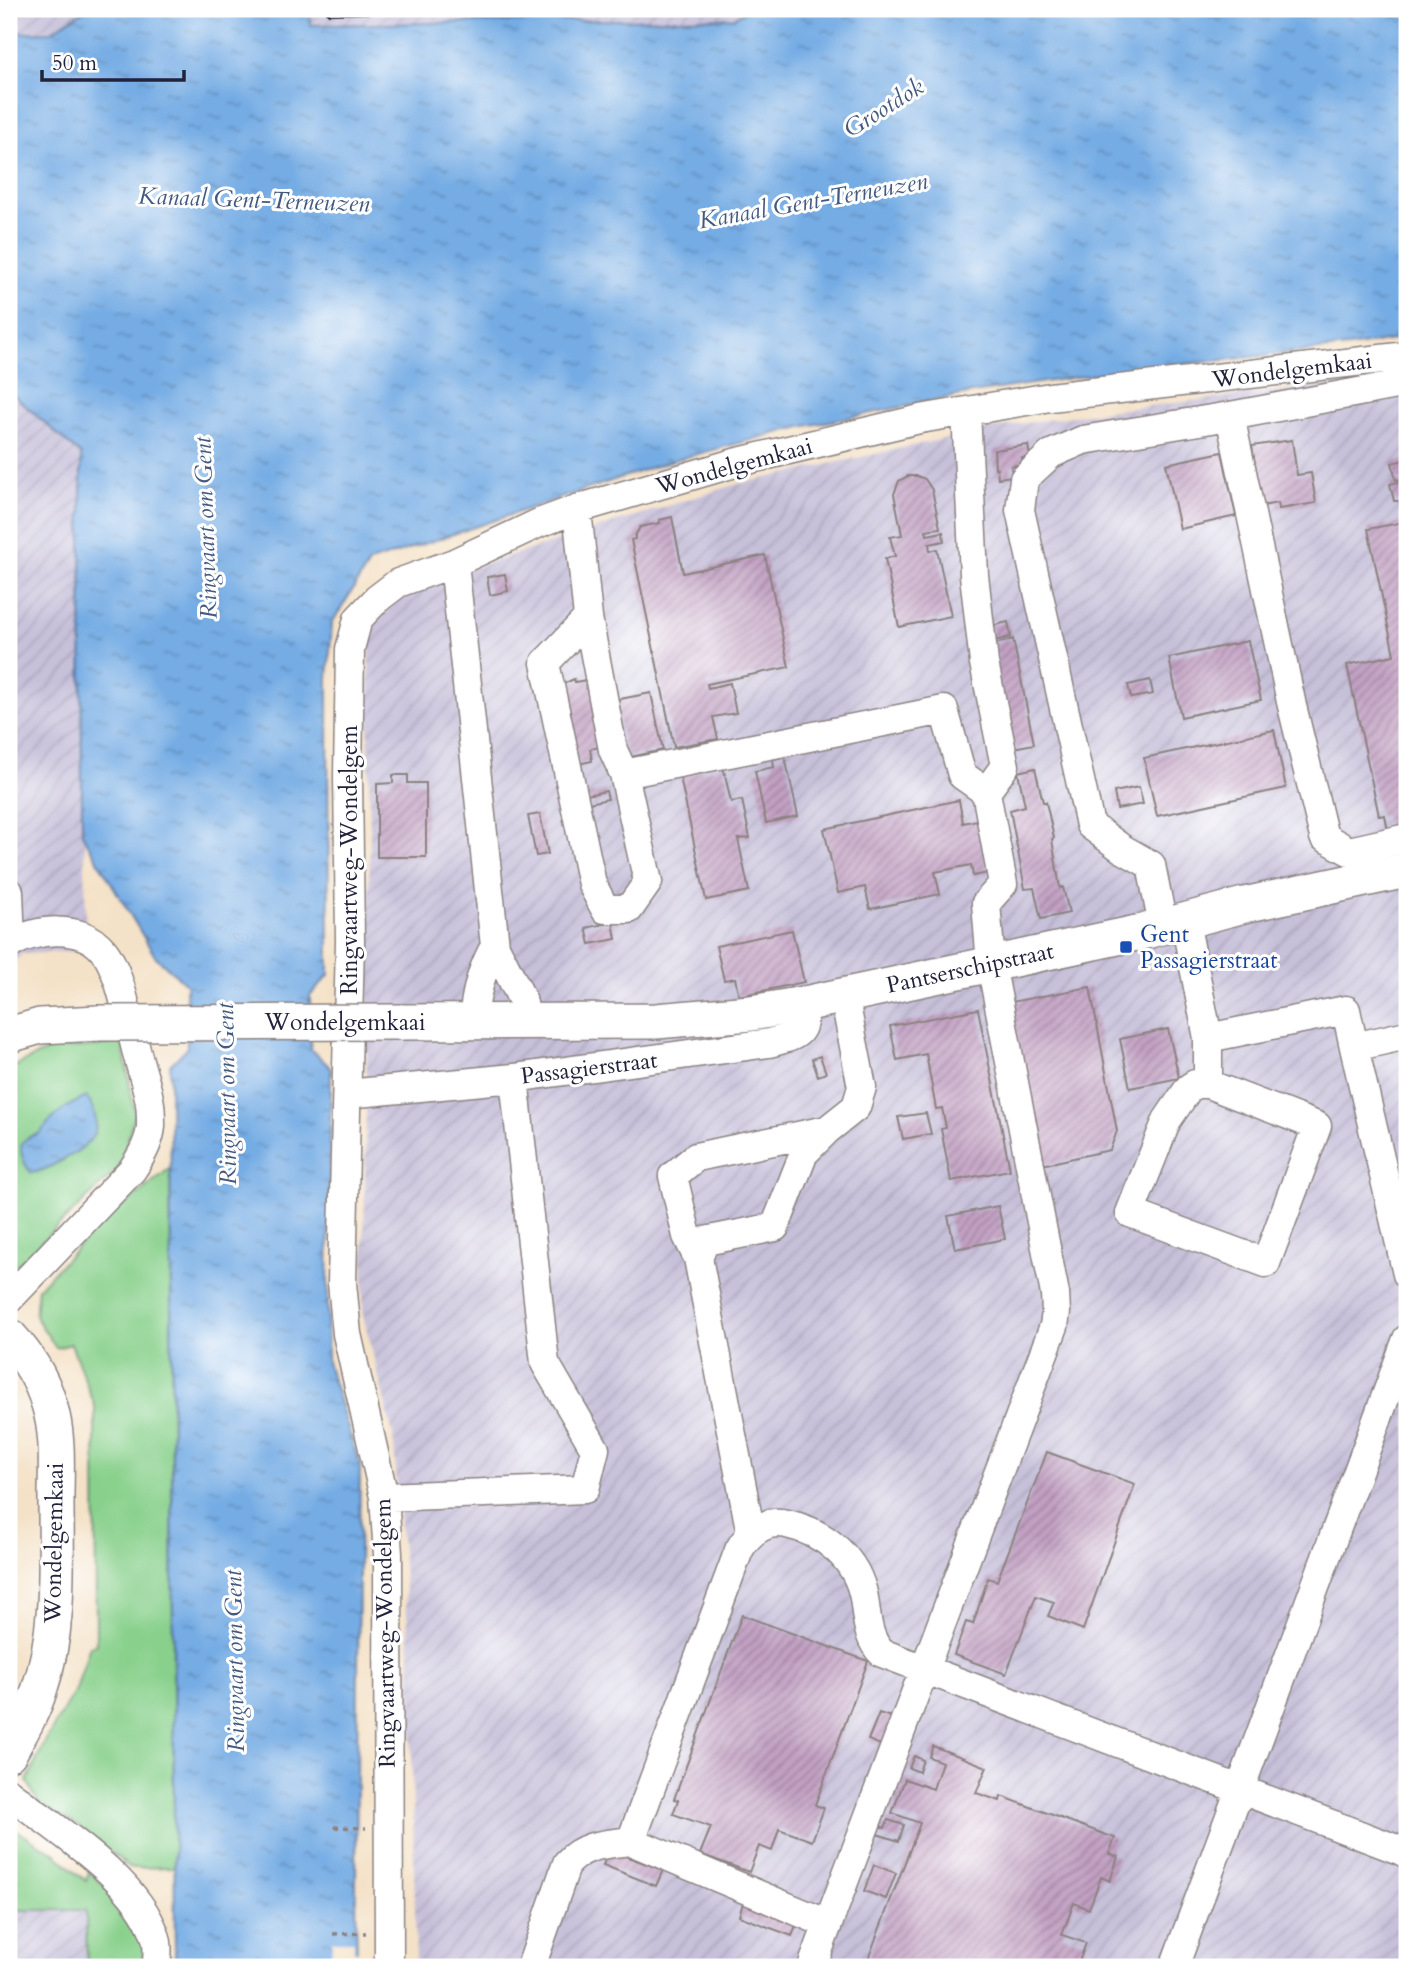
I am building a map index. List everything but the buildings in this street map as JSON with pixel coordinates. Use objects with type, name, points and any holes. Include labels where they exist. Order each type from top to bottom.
[{"type":"main road","name":"Pantserschipstraat","points":[[527,1022],[701,1018],[804,1003],[1174,924],[1244,905],[1407,870]]},
{"type":"main road","name":"Wondelgemkaai","points":[[9,1035],[40,1026],[99,1023],[527,1022]]},
{"type":"main road","name":"Wondelgemkaai","points":[[9,1336],[41,1380],[51,1408],[56,1441],[56,1598],[51,1641],[39,1692],[9,1753]]},
{"type":"street","name":"Wondelgemkaai","points":[[453,563],[539,523],[577,509],[738,462],[920,419],[1050,397],[1407,356]]},
{"type":"street","points":[[1208,1084],[1208,1038],[1174,924],[1151,865],[1121,848],[1090,825],[1020,510],[1024,479],[1051,453],[1083,440],[1407,383]]},
{"type":"street","points":[[966,412],[974,575],[984,663],[1005,766],[986,792]]},
{"type":"street","points":[[1230,416],[1292,706],[1324,837],[1349,851],[1407,838]]},
{"type":"street","points":[[577,509],[588,618],[612,750],[624,774],[648,882],[629,909],[605,909],[592,884],[545,663],[588,618]]},
{"type":"street","points":[[453,563],[495,946],[522,999],[527,1022]]},
{"type":"street","name":"Ringvaartweg-Wondelgem","points":[[389,1967],[388,1554],[384,1497],[346,1334],[342,1283],[350,941],[350,649],[358,619],[377,599],[398,583],[453,563]]},
{"type":"street","points":[[624,774],[944,710],[962,775],[986,792],[1003,884],[986,903],[991,964],[1055,1294],[1054,1325],[812,1967]]},
{"type":"street","points":[[9,892],[10,944],[28,935],[63,931],[78,933],[104,950],[114,971],[150,1103],[151,1129],[144,1152],[132,1170],[9,1299]]},
{"type":"street","points":[[473,1022],[484,965],[495,946]]},
{"type":"street","points":[[698,1258],[705,1241],[775,1227],[804,1153],[856,1107],[862,1087],[844,995]]},
{"type":"street","name":"Passagierstraat","points":[[347,1094],[514,1078],[769,1043],[791,1037],[801,1030],[805,1022],[804,1003]]},
{"type":"street","points":[[1208,1038],[1346,1010],[1407,1274]]},
{"type":"street","points":[[1354,1047],[1407,1035]]},
{"type":"street","points":[[384,1497],[585,1489],[595,1449],[545,1363],[514,1078]]},
{"type":"street","points":[[1195,1084],[1208,1084],[1317,1126],[1266,1263],[1130,1213],[1167,1120],[1189,1088],[1195,1084]]},
{"type":"street","points":[[751,1534],[698,1258],[687,1236],[673,1177],[696,1157],[827,1130]]},
{"type":"street","points":[[1174,1967],[1407,1339]]},
{"type":"street","points":[[631,1841],[739,1550],[751,1534],[776,1522],[805,1531],[838,1549],[847,1559],[858,1579],[875,1647],[881,1653],[1407,1853]]},
{"type":"street","points":[[9,1793],[115,1876],[139,1902],[157,1937],[157,1967]]},
{"type":"street","points":[[531,1967],[568,1863],[574,1855],[596,1846],[631,1841],[828,1924]]},
{"type":"path","points":[[334,1827],[374,1829]]},
{"type":"path","points":[[333,1934],[368,1933]]},
{"type":"shaded area","points":[[9,9],[87,9],[50,32],[9,33]]},
{"type":"shaded area","points":[[310,9],[749,9],[734,18],[311,25]]},
{"type":"shaded area","points":[[1407,374],[1407,1967],[416,1967],[410,1654],[393,1434],[363,1315],[370,831],[368,706],[370,635],[377,620],[412,587],[734,485],[994,428],[1099,412]]},
{"type":"shaded area","points":[[9,391],[81,455],[86,951],[21,954],[9,968]]},
{"type":"shaded area","points":[[9,1910],[86,1910],[87,1967],[9,1967]]},
{"type":"green space","points":[[122,1041],[135,1114],[119,1168],[17,1265],[9,1265],[9,1069],[50,1049],[98,1046]]},
{"type":"green space","points":[[170,1168],[174,1867],[130,1868],[77,1825],[39,1804],[27,1781],[47,1738],[76,1689],[90,1646],[96,1645],[95,1406],[71,1344],[56,1348],[35,1316],[38,1288],[99,1225]]},
{"type":"green space","points":[[9,1826],[56,1854],[86,1881],[89,1872],[142,1919],[145,1967],[87,1967],[86,1910],[9,1910]]},
{"type":"water","points":[[87,9],[310,9],[311,25],[734,18],[749,9],[1407,9],[1407,338],[1348,347],[1116,371],[972,393],[796,428],[671,461],[370,562],[332,623],[328,679],[329,975],[310,996],[311,1049],[331,1068],[327,1362],[360,1466],[357,1967],[175,1967],[170,1065],[187,1048],[186,984],[155,956],[82,834],[81,455],[9,391],[9,33],[50,32]]},
{"type":"water","points":[[87,1097],[96,1119],[96,1128],[88,1142],[58,1163],[31,1173],[22,1154],[23,1142],[39,1133],[67,1107]]},
{"type":"pier","points":[[332,1941],[354,1941],[354,1951],[361,1951],[361,1967],[331,1967]]},
{"type":"railway","points":[[330,11],[416,9]]},
{"type":"place","name":"Gent Passagierstraat","points":[[1126,947]]},
{"type":"water label","name":"Grootdok","points":[[884,108]]},
{"type":"water label","name":"Kanaal Gent-Terneuzen","points":[[254,200]]},
{"type":"water label","name":"Kanaal Gent-Terneuzen","points":[[813,201]]},
{"type":"water label","name":"Ringvaart om Gent","points":[[206,528]]},
{"type":"water label","name":"Ringvaart om Gent","points":[[227,1094]]},
{"type":"water label","name":"Ringvaart om Gent","points":[[235,1661]]}]
